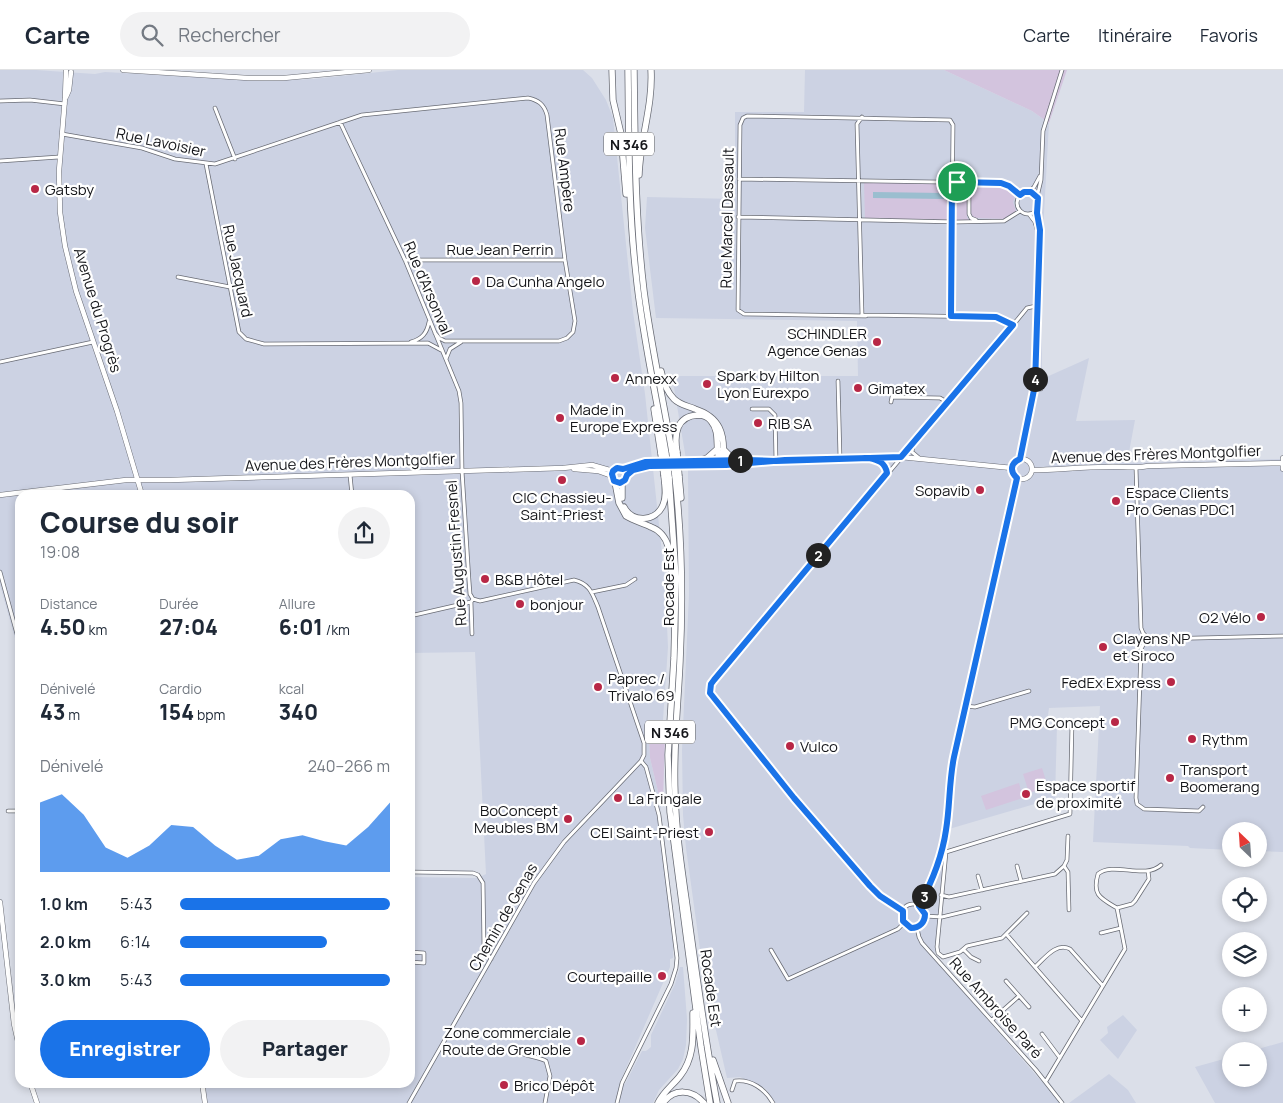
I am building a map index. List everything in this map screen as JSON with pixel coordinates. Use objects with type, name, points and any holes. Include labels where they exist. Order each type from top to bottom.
[{"type":"highway","points":[[612,70],[613,100],[621,134],[628,211],[631,218]]},
{"type":"highway","name":"N 346","points":[[628,70],[631,218],[639,300],[651,370],[649,377],[669,453]]},
{"type":"highway","name":"Rocade Est","points":[[634,70],[636,202],[644,290],[680,534],[682,597],[674,762],[678,835],[704,1025],[717,1103]]},
{"type":"highway","points":[[636,202],[639,196],[640,152],[651,93],[651,70]]},
{"type":"highway","points":[[655,359],[660,366],[673,398],[682,404],[709,414],[719,426],[719,464]]},
{"type":"highway","points":[[622,482],[621,494],[625,509],[633,516],[648,518],[657,513],[663,505],[665,491],[672,476],[669,453],[675,440],[677,429],[682,420],[690,415],[702,415],[710,419],[716,428],[720,449],[731,457],[745,460]]},
{"type":"highway","points":[[698,461],[707,458],[720,449]]},
{"type":"highway","points":[[613,476],[620,503],[626,516],[657,529],[666,538],[672,576],[672,617],[676,622]]},
{"type":"highway","name":"Rocade Est","points":[[672,476],[676,622],[668,783],[672,839],[710,1103]]},
{"type":"highway","points":[[658,1103],[681,1075],[690,1059],[693,1038],[692,986]]},
{"type":"highway","points":[[704,1025],[714,1065],[728,1103]]},
{"type":"highway","points":[[662,1103],[673,1094],[681,1091],[694,1094],[704,1103]]},
{"type":"street","points":[[123,70],[248,78],[284,78],[369,70]]},
{"type":"street","points":[[1037,197],[1041,180],[1045,121],[1062,70]]},
{"type":"street","name":"Avenue du Progrès","points":[[69,71],[59,157],[59,195],[65,246],[76,291],[141,490]]},
{"type":"street","name":"Rue Ampère","points":[[340,122],[369,114],[528,98],[538,100],[547,115],[565,260],[575,322],[573,332],[567,338],[559,341],[464,342],[444,340],[435,333]]},
{"type":"street","points":[[0,101],[65,101]]},
{"type":"street","points":[[215,108],[234,159]]},
{"type":"street","name":"Rue Marcel Dassault","points":[[951,316],[953,125],[950,120],[862,117],[747,116],[743,118],[740,125],[738,217],[737,307],[740,312],[744,314],[996,317],[1013,325]]},
{"type":"street","points":[[862,117],[857,124],[861,312],[866,316]]},
{"type":"street","name":"Rue Lavoisier","points":[[61,134],[142,148],[175,159],[216,164],[340,122]]},
{"type":"street","name":"Rue d'Arsonval","points":[[340,122],[405,260],[459,391],[461,403],[462,471]]},
{"type":"street","points":[[0,161],[59,157]]},
{"type":"street","name":"Rue Jacquard","points":[[206,164],[239,332],[246,339],[264,344],[408,342],[431,344],[439,348],[444,354]]},
{"type":"street","points":[[1039,236],[1035,222],[1028,214],[1020,211],[1016,202],[1020,195],[1029,192],[1034,187],[1041,173]]},
{"type":"street","points":[[739,179],[976,182],[1006,184],[1020,195]]},
{"type":"street","points":[[976,182],[969,189],[969,214],[971,218],[978,221]]},
{"type":"street","points":[[1020,459],[1029,462],[1032,470],[1028,477],[1022,479],[1017,478],[1013,474],[1012,468],[1016,461],[1020,459],[1035,388],[1039,236],[1039,201],[1034,193],[1029,192]]},
{"type":"street","points":[[1028,214],[1038,208]]},
{"type":"street","points":[[738,217],[1004,221],[1020,211]]},
{"type":"street","name":"Rue Jean Perrin","points":[[405,260],[565,260]]},
{"type":"street","points":[[178,277],[230,287]]},
{"type":"street","points":[[903,911],[880,896],[870,886],[794,798],[710,693],[711,684],[1027,308],[1036,306]]},
{"type":"street","points":[[408,342],[423,336],[428,329],[429,320]]},
{"type":"street","points":[[0,362],[93,342]]},
{"type":"street","points":[[446,360],[450,350],[464,342]]},
{"type":"street","points":[[838,381],[840,458]]},
{"type":"street","points":[[1035,388],[1041,389]]},
{"type":"street","points":[[891,402],[892,397],[902,397],[940,398],[947,402]]},
{"type":"street","points":[[752,409],[769,409],[774,415],[776,461]]},
{"type":"street","points":[[915,440],[912,452],[919,458]]},
{"type":"street","name":"Avenue des Frères Montgolfier","points":[[627,475],[633,470],[649,466],[840,458],[919,458],[1012,468]]},
{"type":"street","points":[[869,458],[880,461],[887,473]]},
{"type":"street","name":"Avenue des Frères Montgolfier","points":[[613,476],[617,468],[623,469],[645,462],[698,461],[719,464],[745,460],[776,461]]},
{"type":"street","name":"Avenue des Frères Montgolfier","points":[[1032,470],[1123,466],[1136,468],[1148,466],[1283,464]]},
{"type":"street","name":"Avenue des Frères Montgolfier","points":[[46,490],[138,480],[563,468],[598,471],[613,476],[622,482]]},
{"type":"street","points":[[1136,468],[1141,628],[1143,633],[1147,637],[1155,639],[1283,636]]},
{"type":"street","points":[[622,482],[627,475],[623,469]]},
{"type":"street","name":"Rue Augustin Fresnel","points":[[462,471],[472,601],[472,634]]},
{"type":"street","points":[[350,475],[352,490]]},
{"type":"street","points":[[919,906],[937,870],[946,830],[951,773],[1017,478]]},
{"type":"street","name":"Avenue des Frères Montgolfier","points":[[0,495],[15,493]]},
{"type":"street","points":[[0,572],[15,627]]},
{"type":"street","points":[[592,592],[626,585],[634,579]]},
{"type":"street","points":[[415,615],[574,580],[583,582],[592,592],[644,743],[644,755],[641,761],[646,767],[659,815],[677,958],[671,984],[622,1082],[617,1103]]},
{"type":"street","points":[[1147,637],[1141,649],[1137,804],[1144,809],[1199,812],[1203,806]]},
{"type":"street","points":[[965,706],[974,707],[1029,690]]},
{"type":"street","points":[[1028,913],[1007,934],[996,940],[967,946],[960,952],[943,957],[938,953],[941,895],[946,852],[1070,814],[1072,723]]},
{"type":"street","name":"Chemin de Genas","points":[[409,1103],[534,883],[554,854],[641,761]]},
{"type":"street","points":[[8,811],[15,811]]},
{"type":"street","points":[[941,895],[949,898],[1055,874],[1068,860],[1068,836]]},
{"type":"street","points":[[1046,1082],[1125,949],[1116,908],[1098,895],[1098,874],[1105,870],[1148,871],[1156,869],[1161,865]]},
{"type":"street","points":[[1017,866],[1021,881]]},
{"type":"street","points":[[1064,866],[1068,872],[1069,910]]},
{"type":"street","points":[[1116,908],[1135,902],[1149,879],[1148,871]]},
{"type":"street","points":[[415,872],[473,873],[480,878],[483,883],[484,949],[491,959]]},
{"type":"street","points":[[978,876],[982,890]]},
{"type":"street","points":[[0,902],[15,1028]]},
{"type":"street","points":[[911,904],[919,906],[925,916],[923,922],[917,928],[911,928],[904,924],[902,918],[903,911],[911,904]]},
{"type":"street","points":[[925,916],[940,917],[978,908]]},
{"type":"street","points":[[771,950],[788,979],[898,929],[904,924]]},
{"type":"street","name":"Rue Ambroise Paré","points":[[917,928],[922,943],[992,1020],[1062,1103]]},
{"type":"street","points":[[1101,933],[1121,928]]},
{"type":"street","points":[[1007,934],[1082,1021]]},
{"type":"street","points":[[1035,967],[1058,948],[1064,946],[1070,949],[1103,986]]},
{"type":"street","points":[[964,950],[970,957],[979,961]]},
{"type":"street","points":[[415,952],[424,953],[424,963],[415,962]]},
{"type":"street","points":[[1006,982],[1029,1007]]},
{"type":"street","points":[[992,1020],[1018,996]]},
{"type":"street","points":[[1042,1034],[1060,1058]]},
{"type":"street","points":[[516,1050],[523,1055],[539,1057],[546,1061],[550,1076],[545,1103]]},
{"type":"street","points":[[732,1090],[735,1081],[738,1080],[754,1085],[763,1089],[773,1103]]},
{"type":"street","points":[[32,1088],[37,1103]]},
{"type":"street","points":[[203,1088],[205,1103]]},
{"type":"shaded area","points":[[0,70],[36,70],[95,74],[105,72],[267,81],[314,79],[398,70],[583,70],[592,78],[606,100],[613,118],[633,312],[645,394],[665,581],[668,647],[662,734],[649,738],[650,758],[661,804],[659,822],[673,931],[673,958],[670,959],[670,967],[620,1082],[625,1084],[642,1051],[646,1051],[651,1047],[651,1035],[675,984],[680,967],[683,967],[687,1019],[686,1045],[683,1059],[678,1069],[659,1090],[653,1103],[208,1103],[206,1088],[415,1088],[415,877],[478,878],[486,874],[475,652],[415,653],[415,490],[15,490],[15,638],[0,585]]},
{"type":"shaded area","points":[[805,70],[944,70],[1032,111],[1049,123],[1042,250],[1042,379],[1089,358],[1076,421],[1135,420],[1127,463],[1283,459],[1283,852],[1268,851],[1268,822],[1222,822],[1222,850],[1190,848],[1188,846],[1093,842],[1100,706],[1049,708],[1046,729],[1057,726],[1055,798],[949,829],[934,958],[1042,1082],[1049,1082],[1064,1103],[776,1103],[766,1089],[740,1077],[727,1078],[704,978],[683,815],[682,750],[689,594],[688,471],[672,376],[858,376],[857,321],[656,318],[645,228],[647,197],[735,199],[735,112],[804,112]]},
{"type":"shaded area","points":[[944,70],[1067,70],[1049,123],[1032,111]]},
{"type":"shaded area","points":[[864,182],[947,183],[947,220],[865,219]]},
{"type":"shaded area","points":[[954,183],[970,183],[968,187],[967,217],[969,220],[953,220]]},
{"type":"shaded area","points":[[1001,185],[1007,187],[1016,194],[1013,202],[1016,211],[1005,219],[974,218],[970,207],[970,197],[974,186]]},
{"type":"shaded area","points":[[873,192],[944,193],[944,199],[873,198]]},
{"type":"shaded area","points":[[662,734],[665,735],[663,803],[661,804],[650,758],[649,738]]},
{"type":"shaded area","points":[[1042,768],[1048,787],[1029,793],[1023,774]]},
{"type":"shaded area","points":[[1019,783],[1023,798],[986,810],[981,796]]},
{"type":"shaded area","points":[[1123,1015],[1137,1030],[1118,1059],[1100,1040],[1108,1033],[1107,1027]]},
{"type":"shaded area","points":[[1283,1042],[1283,1103],[1215,1103],[1195,1067],[1222,1060],[1222,1087],[1267,1087],[1267,1046]]},
{"type":"shaded area","points":[[1109,1074],[1128,1090],[1136,1103],[1069,1103]]},
{"type":"place","name":"Gatsby","points":[[35,189]]},
{"type":"place","name":"Da Cunha Angelo","points":[[476,281]]},
{"type":"place","name":"SCHINDLER Agence Genas","points":[[877,342]]},
{"type":"place","name":"Annexx","points":[[615,378]]},
{"type":"place","name":"Spark by Hilton Lyon Eurexpo","points":[[707,384]]},
{"type":"place","name":"Gimatex","points":[[858,388]]},
{"type":"place","name":"Made in Europe Express","points":[[560,418]]},
{"type":"place","name":"RIB SA","points":[[758,423]]},
{"type":"place","name":"CIC Chassieu- Saint-Priest","points":[[562,480]]},
{"type":"place","name":"Sopavib","points":[[980,490]]},
{"type":"place","name":"Espace Clients Pro Genas PDC1","points":[[1116,501]]},
{"type":"place","name":"B&B Hôtel","points":[[485,579]]},
{"type":"place","name":"bonjour","points":[[520,604]]},
{"type":"place","name":"O2 Vélo","points":[[1261,617]]},
{"type":"place","name":"Clayens NP et Siroco","points":[[1103,647]]},
{"type":"place","name":"FedEx Express","points":[[1171,682]]},
{"type":"place","name":"Paprec / Trivalo 69","points":[[598,687]]},
{"type":"place","name":"PMG Concept","points":[[1115,722]]},
{"type":"place","name":"Rythm","points":[[1192,739]]},
{"type":"place","name":"Vulco","points":[[790,746]]},
{"type":"place","name":"Transport Boomerang","points":[[1170,778]]},
{"type":"place","name":"Espace sportif de proximité","points":[[1026,794]]},
{"type":"place","name":"La Fringale","points":[[618,798]]},
{"type":"place","name":"BoConcept Meubles BM","points":[[568,819]]},
{"type":"place","name":"CEI Saint-Priest","points":[[709,832]]},
{"type":"place","name":"Courtepaille","points":[[662,976]]},
{"type":"place","name":"Zone commerciale Route de Grenoble","points":[[581,1041]]},
{"type":"place","name":"Brico Dépôt","points":[[504,1085]]},
{"type":"route","points":[[957,182],[952,182],[951,316],[996,317],[1013,325],[901,457],[869,458],[776,461],[645,462],[623,469],[617,468],[612,474],[612,479],[620,483],[633,470],[649,466],[726,465],[745,464],[776,461],[785,460],[869,458],[880,461],[884,465],[887,473],[714,680],[711,684],[710,693],[794,798],[870,886],[880,896],[903,911],[902,918],[904,924],[911,928],[917,928],[925,918],[925,914],[919,906],[937,870],[946,830],[954,757],[1017,478],[1014,476],[1012,468],[1014,463],[1020,459],[1035,385],[1036,306],[1040,230],[1037,213],[1038,198],[1034,193],[1027,191],[1020,195],[1006,184],[1001,183],[957,182]]}]
